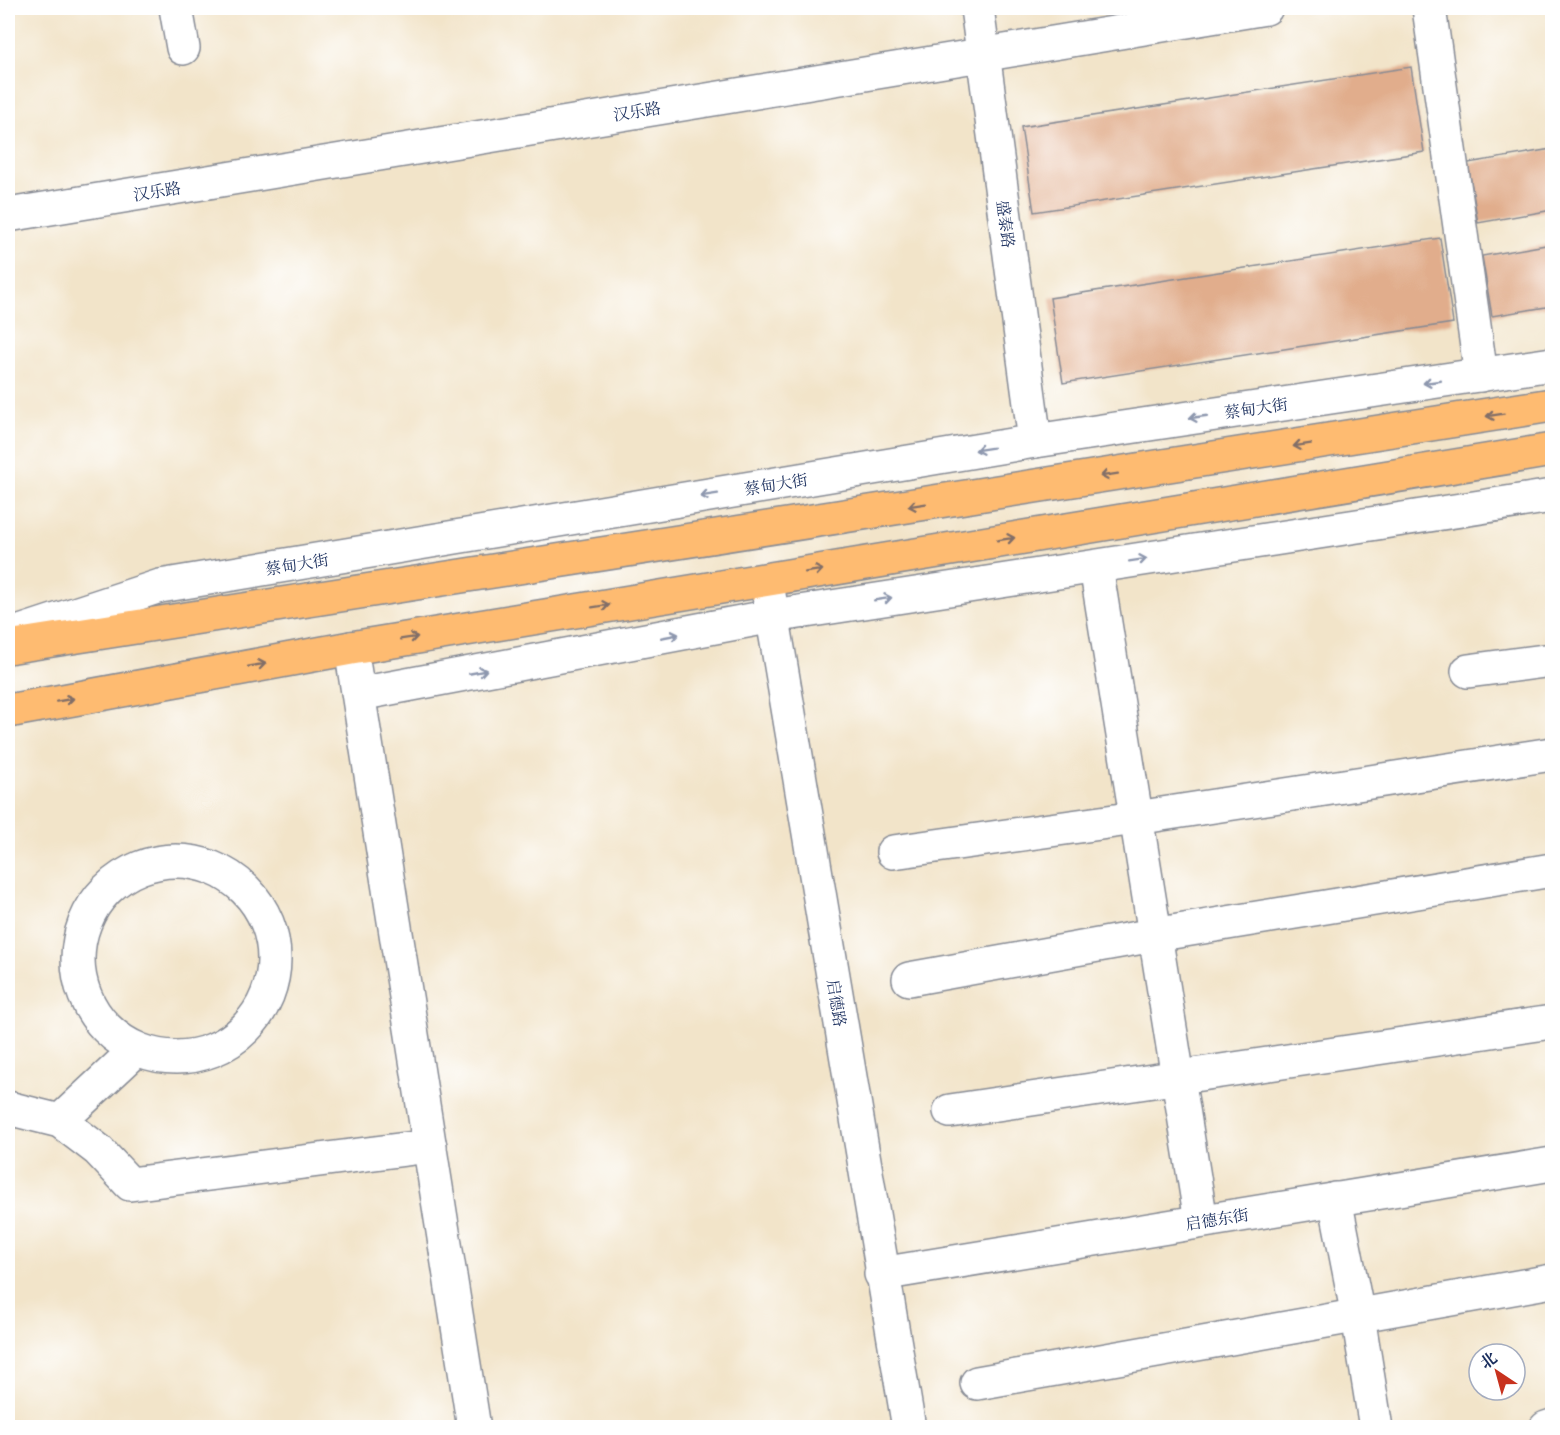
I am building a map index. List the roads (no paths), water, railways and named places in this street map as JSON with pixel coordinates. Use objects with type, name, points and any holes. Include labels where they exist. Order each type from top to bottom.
[{"type":"main road","points":[[8,647],[1552,405]]},
{"type":"main road","points":[[8,711],[351,648],[1552,450]]},
{"type":"street","points":[[176,8],[183,48]]},
{"type":"street","name":"盛泰路","points":[[977,8],[1035,441]]},
{"type":"street","name":"汉乐路","points":[[8,215],[1266,8]]},
{"type":"street","points":[[1429,8],[1481,375]]},
{"type":"street","name":"蔡甸大街","points":[[8,636],[160,586],[1035,441],[1552,364]]},
{"type":"street","points":[[359,694],[773,616],[1552,496]]},
{"type":"street","points":[[1096,567],[1202,1221]]},
{"type":"street","name":"启德路","points":[[766,579],[881,1274],[909,1428]]},
{"type":"street","points":[[351,648],[474,1428]]},
{"type":"street","points":[[1468,671],[1552,660]]},
{"type":"street","points":[[893,852],[1136,818],[1552,754]]},
{"type":"street","points":[[172,860],[205,864],[235,879],[259,903],[272,932],[275,964],[268,995],[253,1022],[229,1043],[209,1052],[199,1056],[168,1058],[136,1050],[110,1034],[89,1007],[78,976],[78,942],[89,911],[111,885],[139,867],[172,860]]},
{"type":"street","points":[[909,979],[1154,934],[1552,870]]},
{"type":"street","points":[[950,1111],[1552,1022]]},
{"type":"street","points":[[60,1121],[136,1050]]},
{"type":"street","points":[[8,1108],[60,1121],[98,1149],[130,1184],[430,1146]]},
{"type":"street","name":"启德东街","points":[[881,1274],[1552,1164]]},
{"type":"street","points":[[1335,1199],[1358,1316],[1376,1428]]},
{"type":"street","points":[[977,1383],[1552,1281]]},
{"type":"street","points":[[1546,1428],[1552,1426]]}]
